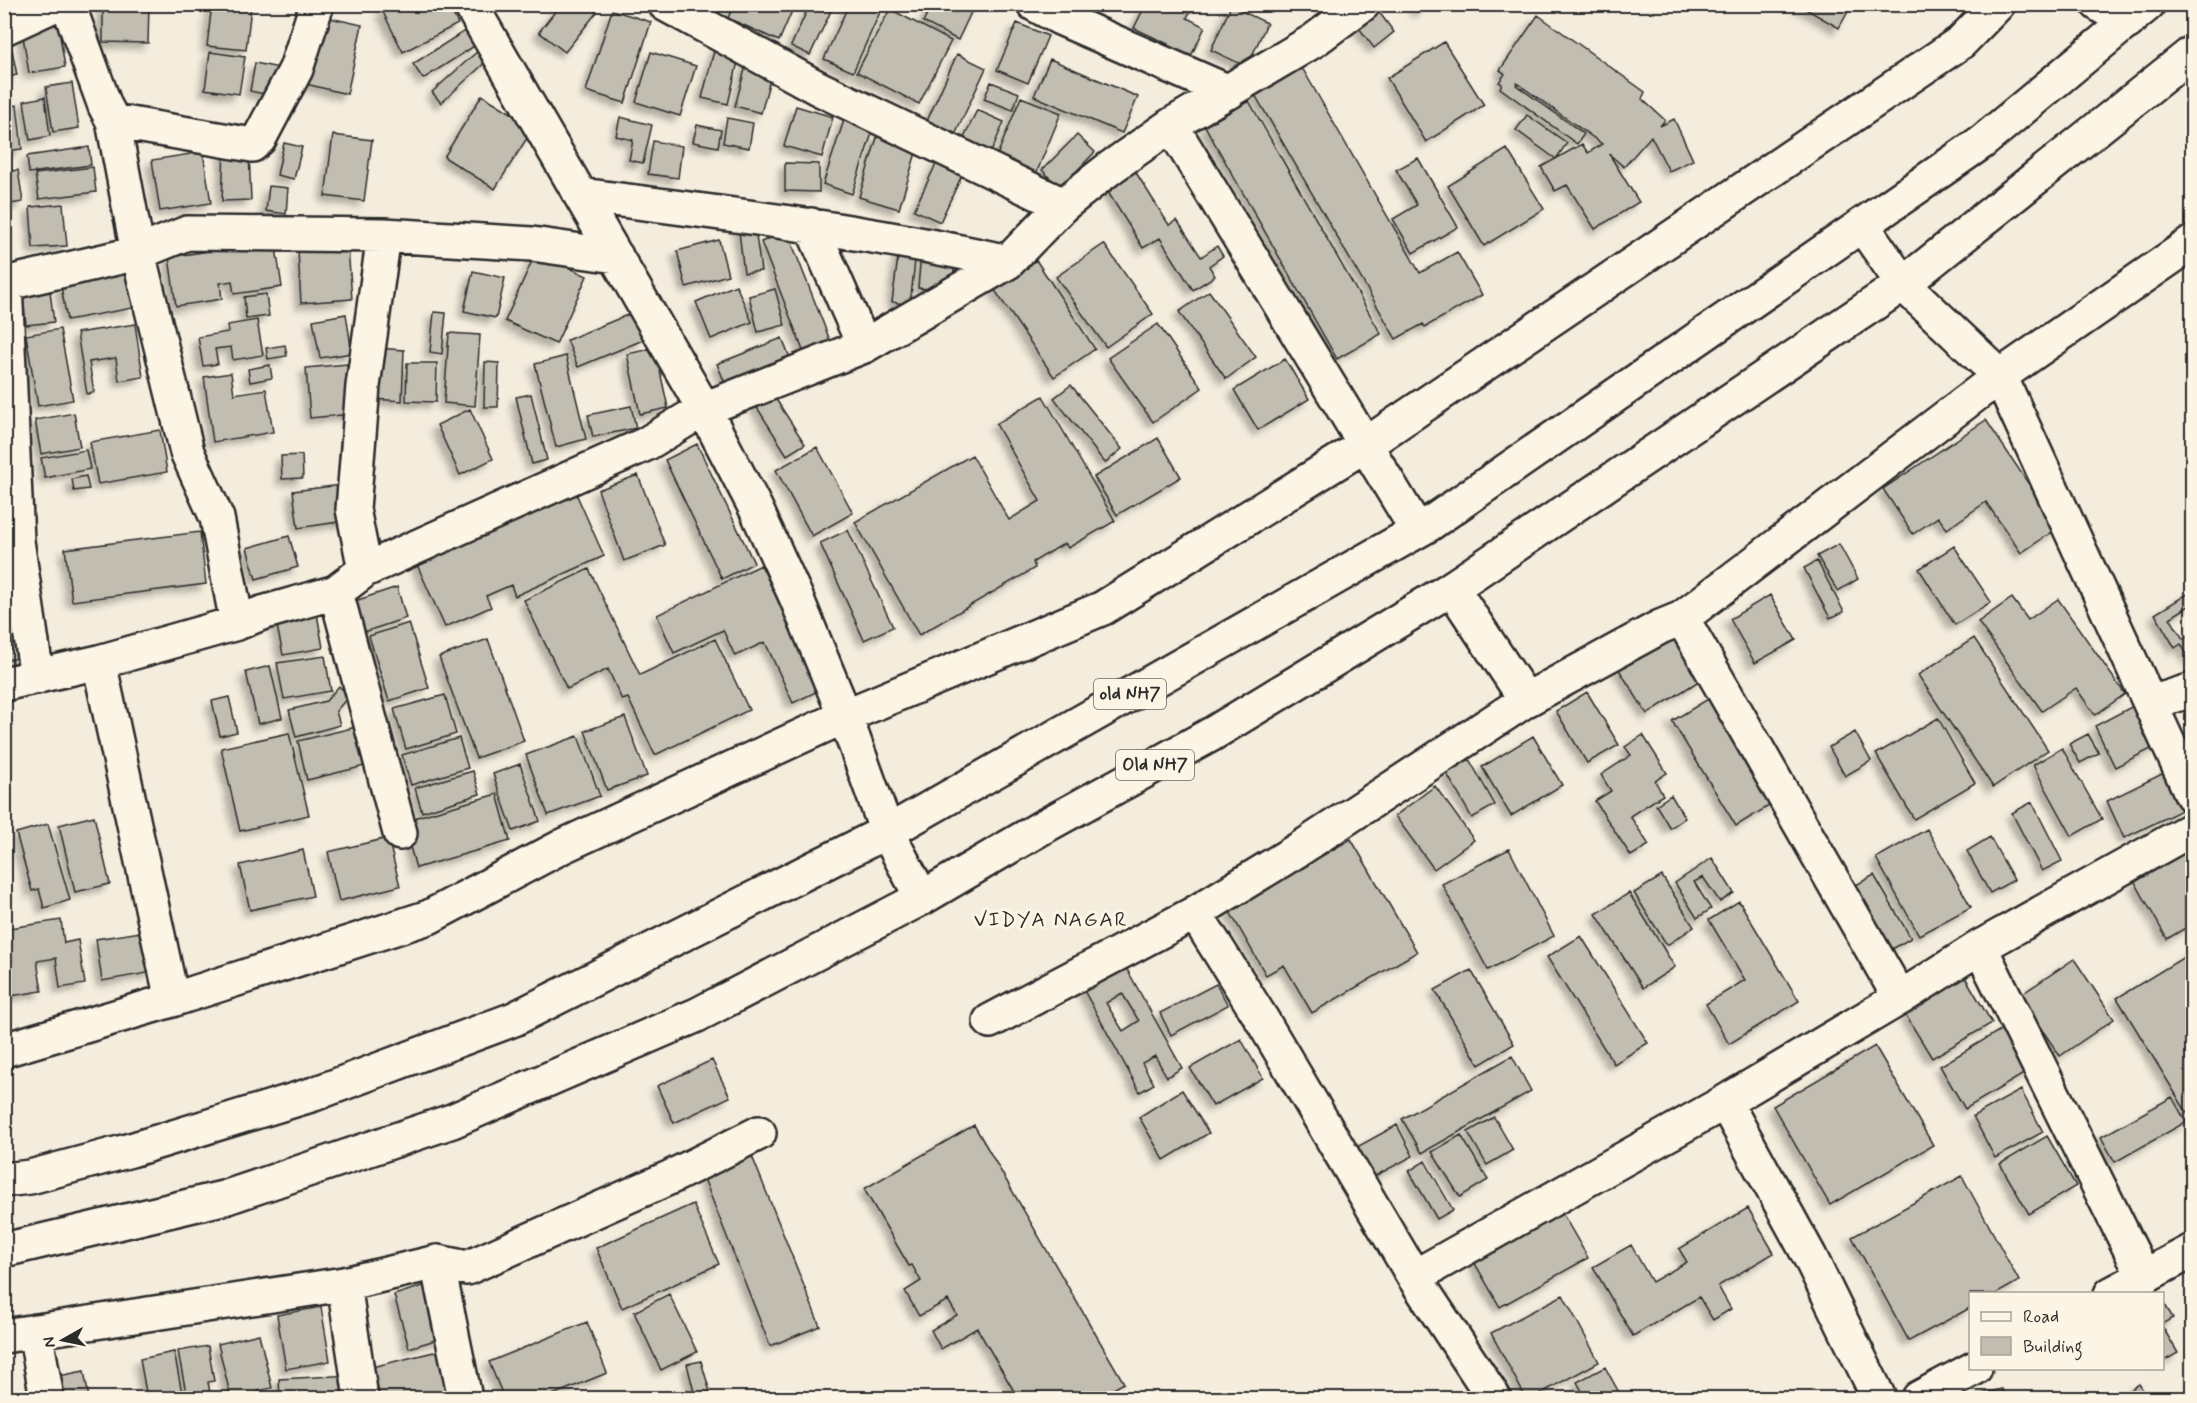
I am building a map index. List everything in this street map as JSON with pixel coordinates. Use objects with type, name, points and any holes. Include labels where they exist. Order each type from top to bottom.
[{"type":"street","points":[[4,28],[56,4]]},
{"type":"street","points":[[68,4],[105,106],[113,121],[138,253],[187,452],[217,518],[237,623]]},
{"type":"street","points":[[113,121],[252,145],[259,139],[296,69],[317,4]]},
{"type":"street","points":[[470,4],[704,409],[756,509],[846,716],[886,832],[922,898]]},
{"type":"street","points":[[664,4],[818,88],[1063,205]]},
{"type":"street","points":[[4,684],[99,662],[336,592],[365,570],[646,444],[704,409],[864,346],[1008,262],[1063,205],[1171,125],[1313,41],[1363,4]]},
{"type":"street","points":[[4,1050],[172,1000],[429,917],[563,846],[846,716],[1103,608],[1365,445],[1961,42],[1998,4]]},
{"type":"street","points":[[2098,4],[2138,13]]},
{"type":"street","points":[[1053,9],[1229,92]]},
{"type":"street","name":"old NH7","points":[[4,1180],[30,1177],[131,1150],[314,1095],[514,1019],[886,832],[1417,530],[1668,360],[1982,142],[2138,13]]},
{"type":"street","name":"Old NH7","points":[[4,1250],[227,1197],[452,1121],[697,1015],[922,898],[1041,828],[1212,734],[1452,588],[1903,284],[2191,56]]},
{"type":"street","points":[[1171,125],[1417,530]]},
{"type":"street","points":[[581,195],[811,225],[926,244],[1008,262]]},
{"type":"street","points":[[811,225],[864,346]]},
{"type":"street","points":[[1862,225],[1903,284],[2000,376],[2193,795]]},
{"type":"street","points":[[37,677],[17,541],[5,284],[138,253],[187,233],[384,235],[532,244],[616,256]]},
{"type":"street","points":[[365,570],[353,509],[363,386],[384,235]]},
{"type":"street","points":[[990,1021],[1195,913],[1302,848],[1526,700],[1660,627],[1682,618],[2000,376],[2193,243]]},
{"type":"street","points":[[1452,588],[1526,700]]},
{"type":"street","points":[[336,592],[400,833]]},
{"type":"street","points":[[1682,618],[1900,998]]},
{"type":"street","points":[[99,662],[172,1000]]},
{"type":"street","points":[[2151,703],[2193,690]]},
{"type":"street","points":[[1414,1277],[1725,1102],[1900,998],[1980,947],[2193,829]]},
{"type":"street","points":[[1195,913],[1261,1018],[1414,1277],[1494,1398]]},
{"type":"street","points":[[1980,947],[2143,1275]]},
{"type":"street","points":[[1725,1102],[1810,1257],[1879,1398]]},
{"type":"street","points":[[47,1398],[20,1334],[344,1284],[437,1262],[467,1269],[671,1177],[759,1133]]},
{"type":"street","points":[[2113,1292],[2193,1251]]},
{"type":"street","points":[[437,1262],[465,1398]]},
{"type":"street","points":[[344,1284],[361,1398]]},
{"type":"street","points":[[1919,1398],[1971,1370]]},
{"type":"building","points":[[103,4],[149,4],[148,43],[103,42]]},
{"type":"building","points":[[212,4],[251,7],[246,50],[207,46]]},
{"type":"building","points":[[393,4],[448,4],[458,24],[403,52],[382,10]]},
{"type":"building","points":[[561,4],[588,4],[597,12],[565,52],[539,32]]},
{"type":"building","points":[[697,4],[723,4],[719,14]]},
{"type":"building","points":[[734,4],[795,4],[779,41],[728,18]]},
{"type":"building","points":[[810,4],[818,4],[831,11],[810,55],[791,46]]},
{"type":"building","points":[[849,4],[869,4],[881,10],[853,72],[824,59]]},
{"type":"building","points":[[932,4],[975,4],[958,40],[923,22]]},
{"type":"building","points":[[1146,4],[1193,4],[1187,18],[1205,27],[1189,60],[1165,48],[1168,44],[1134,28]]},
{"type":"building","points":[[1413,4],[1428,4],[1419,12]]},
{"type":"building","points":[[1797,4],[1852,4],[1839,28]]},
{"type":"building","points":[[1231,6],[1267,23],[1247,67],[1211,50]]},
{"type":"building","points":[[890,9],[951,41],[919,104],[857,72]]},
{"type":"building","points":[[612,10],[651,22],[625,103],[586,91]]},
{"type":"building","points":[[1379,12],[1394,32],[1374,48],[1359,28]]},
{"type":"building","points":[[1538,15],[1645,92],[1642,99],[1665,120],[1660,126],[1674,119],[1693,160],[1669,171],[1651,136],[1624,167],[1609,154],[1639,202],[1595,229],[1567,185],[1555,191],[1541,167],[1582,144],[1588,153],[1602,144],[1517,83],[1516,85],[1584,134],[1577,144],[1500,88],[1502,84],[1499,82],[1505,74],[1500,70]]},
{"type":"building","points":[[321,16],[362,25],[347,94],[306,84]]},
{"type":"building","points":[[1017,23],[1048,36],[1028,83],[997,70]]},
{"type":"building","points":[[58,24],[65,67],[29,73],[22,30]]},
{"type":"building","points":[[466,30],[476,45],[423,79],[413,64]]},
{"type":"building","points":[[1444,42],[1484,105],[1426,142],[1387,78]]},
{"type":"building","points":[[11,45],[17,75],[4,78],[4,47]]},
{"type":"building","points":[[715,47],[740,53],[728,104],[702,98]]},
{"type":"building","points":[[479,50],[488,60],[441,103],[432,92]]},
{"type":"building","points":[[210,52],[245,57],[239,94],[205,89]]},
{"type":"building","points":[[651,52],[696,66],[680,116],[636,102]]},
{"type":"building","points":[[957,54],[986,68],[955,135],[927,121]]},
{"type":"building","points":[[1050,59],[1138,97],[1122,133],[1034,96]]},
{"type":"building","points":[[1297,59],[1420,273],[1457,252],[1482,295],[1425,327],[1423,324],[1396,339],[1250,86]]},
{"type":"building","points":[[747,62],[773,68],[761,113],[735,106]]},
{"type":"building","points":[[255,63],[284,69],[278,97],[250,91]]},
{"type":"building","points":[[991,82],[1019,93],[1013,110],[984,99]]},
{"type":"building","points":[[72,83],[79,128],[53,132],[46,87]]},
{"type":"building","points":[[482,95],[534,127],[495,189],[444,157]]},
{"type":"building","points":[[45,97],[50,136],[30,140],[24,101]]},
{"type":"building","points":[[1021,97],[1061,113],[1036,174],[996,158]]},
{"type":"building","points":[[1249,101],[1381,334],[1337,359],[1205,126]]},
{"type":"building","points":[[17,105],[22,149],[4,151],[4,107]]},
{"type":"building","points":[[796,106],[833,117],[822,157],[784,146]]},
{"type":"building","points":[[977,110],[1004,122],[989,157],[961,144]]},
{"type":"building","points":[[1527,115],[1567,143],[1556,159],[1516,130]]},
{"type":"building","points":[[620,117],[652,125],[643,163],[629,160],[633,140],[616,136]]},
{"type":"building","points":[[845,117],[874,127],[852,194],[823,184]]},
{"type":"building","points":[[727,118],[753,123],[749,148],[723,143]]},
{"type":"building","points":[[697,125],[721,130],[718,147],[693,142]]},
{"type":"building","points":[[878,134],[918,146],[899,209],[859,197]]},
{"type":"building","points":[[333,135],[372,140],[364,201],[325,196]]},
{"type":"building","points":[[1077,135],[1095,152],[1060,188],[1042,170]]},
{"type":"building","points":[[653,141],[682,146],[678,178],[648,174]]},
{"type":"building","points":[[284,143],[302,147],[294,179],[277,175]]},
{"type":"building","points":[[89,147],[91,165],[29,173],[27,156]]},
{"type":"building","points":[[224,149],[249,152],[251,200],[222,201]]},
{"type":"building","points":[[1507,149],[1544,209],[1484,246],[1448,186]]},
{"type":"building","points":[[203,152],[211,203],[160,211],[152,160]]},
{"type":"building","points":[[1418,158],[1458,227],[1413,253],[1393,219],[1417,205],[1396,170]]},
{"type":"building","points":[[938,160],[963,173],[940,222],[914,210]]},
{"type":"building","points":[[785,163],[819,164],[819,192],[785,191]]},
{"type":"building","points":[[93,167],[96,192],[39,199],[35,174]]},
{"type":"building","points":[[18,170],[23,202],[4,205],[4,172]]},
{"type":"building","points":[[1135,171],[1169,225],[1177,220],[1201,257],[1217,246],[1223,256],[1209,266],[1215,276],[1193,290],[1160,238],[1143,248],[1106,189]]},
{"type":"building","points":[[269,186],[288,188],[286,214],[266,211]]},
{"type":"building","points":[[63,204],[67,246],[33,248],[30,207]]},
{"type":"building","points":[[754,221],[761,271],[744,273],[738,223]]},
{"type":"building","points":[[787,231],[831,343],[804,353],[761,242]]},
{"type":"building","points":[[719,240],[728,275],[686,287],[677,251]]},
{"type":"building","points":[[275,241],[282,287],[234,294],[232,281],[220,283],[222,299],[176,306],[169,257],[209,251],[209,248]]},
{"type":"building","points":[[1104,244],[1153,314],[1106,347],[1056,277]]},
{"type":"building","points":[[348,248],[352,299],[301,303],[298,251]]},
{"type":"building","points":[[899,250],[916,252],[910,305],[892,302]]},
{"type":"building","points":[[536,252],[587,276],[556,344],[505,321]]},
{"type":"building","points":[[921,253],[955,257],[952,291],[918,288]]},
{"type":"building","points":[[1036,260],[1095,349],[1054,377],[994,289]]},
{"type":"building","points":[[473,271],[505,278],[496,318],[464,311]]},
{"type":"building","points":[[126,274],[133,308],[67,320],[61,286]]},
{"type":"building","points":[[49,284],[54,322],[26,325],[22,287]]},
{"type":"building","points":[[736,285],[752,322],[711,339],[696,302]]},
{"type":"building","points":[[775,289],[785,325],[758,332],[749,296]]},
{"type":"building","points":[[1209,291],[1256,357],[1226,379],[1179,312]]},
{"type":"building","points":[[266,294],[269,316],[246,319],[244,297]]},
{"type":"building","points":[[434,312],[446,313],[442,354],[430,352]]},
{"type":"building","points":[[632,313],[643,340],[578,367],[567,340]]},
{"type":"building","points":[[346,314],[352,353],[320,358],[313,320]]},
{"type":"building","points":[[257,320],[263,355],[233,360],[231,347],[215,349],[218,364],[203,366],[198,337],[228,332],[227,325]]},
{"type":"building","points":[[135,324],[143,377],[119,381],[116,358],[89,362],[94,392],[87,394],[77,333]]},
{"type":"building","points":[[1158,324],[1202,388],[1153,422],[1108,358]]},
{"type":"building","points":[[60,329],[73,400],[38,406],[26,335]]},
{"type":"building","points":[[449,333],[480,335],[475,406],[444,403]]},
{"type":"building","points":[[782,338],[791,360],[726,385],[717,364]]},
{"type":"building","points":[[285,345],[287,356],[268,359],[266,348]]},
{"type":"building","points":[[376,348],[404,350],[402,401],[374,399]]},
{"type":"building","points":[[655,348],[668,408],[640,414],[627,354]]},
{"type":"building","points":[[566,356],[586,439],[556,447],[535,364]]},
{"type":"building","points":[[1285,359],[1309,399],[1258,430],[1234,390]]},
{"type":"building","points":[[485,362],[499,363],[498,407],[484,407]]},
{"type":"building","points":[[407,363],[437,363],[436,402],[406,401]]},
{"type":"building","points":[[347,364],[352,414],[310,418],[306,368]]},
{"type":"building","points":[[270,365],[272,378],[250,382],[248,369]]},
{"type":"building","points":[[231,373],[234,394],[266,389],[273,432],[213,442],[204,377]]},
{"type":"building","points":[[1071,385],[1122,449],[1105,463],[1054,398]]},
{"type":"building","points":[[768,387],[805,444],[787,455],[751,398]]},
{"type":"building","points":[[531,394],[547,460],[532,464],[516,397]]},
{"type":"building","points":[[1043,396],[1115,521],[1068,548],[1065,543],[1033,562],[1035,568],[919,635],[855,522],[972,455],[1009,520],[1040,501],[996,424]]},
{"type":"building","points":[[631,406],[636,428],[593,437],[588,415]]},
{"type":"building","points":[[470,409],[493,459],[460,475],[437,425]]},
{"type":"building","points":[[74,413],[80,447],[41,454],[35,420]]},
{"type":"building","points":[[1986,420],[2058,528],[2021,553],[1986,502],[1947,529],[1938,517],[1913,534],[1883,489]]},
{"type":"building","points":[[160,430],[167,472],[98,484],[90,442]]},
{"type":"building","points":[[1158,438],[1181,477],[1117,515],[1094,477]]},
{"type":"building","points":[[697,444],[754,563],[722,579],[665,460]]},
{"type":"building","points":[[817,447],[853,513],[812,536],[776,470]]},
{"type":"building","points":[[86,450],[90,469],[45,478],[41,458]]},
{"type":"building","points":[[302,455],[303,478],[282,479],[281,456]]},
{"type":"building","points":[[638,475],[665,545],[624,561],[598,490]]},
{"type":"building","points":[[86,476],[89,489],[74,491],[72,479]]},
{"type":"building","points":[[341,485],[345,521],[298,528],[293,491]]},
{"type":"building","points":[[574,489],[604,556],[515,596],[511,585],[486,596],[491,607],[445,627],[415,560]]},
{"type":"building","points":[[848,530],[893,627],[864,640],[820,543]]},
{"type":"building","points":[[200,532],[206,584],[72,601],[65,549]]},
{"type":"building","points":[[289,536],[298,567],[256,579],[247,548]]},
{"type":"building","points":[[1839,544],[1858,579],[1838,591],[1817,556]]},
{"type":"building","points":[[1954,546],[1991,602],[1955,625],[1919,569]]},
{"type":"building","points":[[1817,561],[1844,612],[1830,618],[1804,568]]},
{"type":"building","points":[[761,565],[820,690],[793,703],[765,642],[735,656],[723,630],[674,653],[657,615]]},
{"type":"building","points":[[589,569],[640,675],[715,639],[749,710],[655,755],[628,698],[622,700],[608,669],[567,689],[524,600]]},
{"type":"building","points":[[12,586],[21,658],[4,660],[4,587]]},
{"type":"building","points":[[397,587],[406,618],[364,632],[355,601]]},
{"type":"building","points":[[2192,591],[2192,604],[2170,618],[2183,639],[2192,633],[2192,664],[2181,644],[2175,648],[2155,614]]},
{"type":"building","points":[[1770,595],[1796,640],[1755,663],[1730,619]]},
{"type":"building","points":[[2012,598],[2028,620],[2058,599],[2125,694],[2095,715],[2076,688],[2042,711],[1978,622]]},
{"type":"building","points":[[316,608],[323,648],[283,655],[275,616]]},
{"type":"building","points":[[409,623],[429,688],[389,701],[369,636]]},
{"type":"building","points":[[1673,633],[1702,679],[1647,714],[1618,668]]},
{"type":"building","points":[[1974,638],[2048,750],[1993,787],[1918,675]]},
{"type":"building","points":[[488,639],[524,741],[476,758],[439,657]]},
{"type":"building","points":[[325,656],[331,691],[284,699],[277,663]]},
{"type":"building","points":[[270,666],[282,718],[258,724],[246,672]]},
{"type":"building","points":[[339,686],[349,696],[336,711],[340,725],[296,737],[289,710],[326,701]]},
{"type":"building","points":[[1587,692],[1619,745],[1587,763],[1556,711]]},
{"type":"building","points":[[445,695],[456,734],[406,749],[394,709]]},
{"type":"building","points":[[1713,696],[1777,801],[1736,826],[1672,721]]},
{"type":"building","points":[[229,697],[237,732],[220,736],[212,701]]},
{"type":"building","points":[[2137,704],[2157,746],[2115,767],[2095,726]]},
{"type":"building","points":[[625,717],[647,776],[607,790],[585,731]]},
{"type":"building","points":[[1938,718],[1975,783],[1914,819],[1876,754]]},
{"type":"building","points":[[356,727],[365,766],[307,780],[298,741]]},
{"type":"building","points":[[1855,732],[1871,761],[1845,776],[1829,747]]},
{"type":"building","points":[[289,733],[309,815],[240,831],[221,748]]},
{"type":"building","points":[[2088,734],[2099,753],[2080,763],[2069,744]]},
{"type":"building","points":[[1643,735],[1667,773],[1655,781],[1663,795],[1630,816],[1649,845],[1631,856],[1595,801],[1611,791],[1601,775],[1631,755],[1625,747]]},
{"type":"building","points":[[578,736],[600,796],[548,815],[526,755]]},
{"type":"building","points":[[1533,736],[1562,785],[1511,816],[1482,767]]},
{"type":"building","points":[[459,738],[468,768],[411,785],[402,755]]},
{"type":"building","points":[[2062,748],[2102,819],[2072,836],[2033,765]]},
{"type":"building","points":[[1469,759],[1495,805],[1472,818],[1446,772]]},
{"type":"building","points":[[520,764],[540,821],[513,831],[493,774]]},
{"type":"building","points":[[473,771],[480,794],[422,812],[415,788]]},
{"type":"building","points":[[2164,773],[2182,810],[2124,838],[2107,801]]},
{"type":"building","points":[[1435,786],[1474,840],[1434,869],[1395,816]]},
{"type":"building","points":[[497,794],[510,841],[416,868],[403,821]]},
{"type":"building","points":[[1671,795],[1685,818],[1670,828],[1656,805]]},
{"type":"building","points":[[2032,802],[2062,861],[2042,871],[2012,813]]},
{"type":"building","points":[[94,816],[110,884],[75,892],[59,825]]},
{"type":"building","points":[[48,824],[70,900],[44,908],[39,889],[32,891],[16,833]]},
{"type":"building","points":[[1927,829],[1971,907],[1919,935],[1876,858]]},
{"type":"building","points":[[1990,837],[2014,880],[1990,893],[1967,851]]},
{"type":"building","points":[[388,838],[400,886],[339,901],[328,852]]},
{"type":"building","points":[[1351,839],[1417,952],[1312,1013],[1284,965],[1266,975],[1229,910]]},
{"type":"building","points":[[1509,849],[1554,936],[1488,970],[1442,884]]},
{"type":"building","points":[[2192,849],[2192,924],[2167,939],[2135,882]]},
{"type":"building","points":[[303,850],[313,896],[250,910],[240,865]]},
{"type":"building","points":[[1712,858],[1734,893],[1720,902],[1703,877],[1694,882],[1711,909],[1697,918],[1675,883]]},
{"type":"building","points":[[1874,875],[1911,938],[1884,954],[1847,890]]},
{"type":"building","points":[[1662,876],[1694,927],[1667,945],[1634,893]]},
{"type":"building","points":[[1629,893],[1675,967],[1643,988],[1596,914]]},
{"type":"building","points":[[1739,901],[1799,1001],[1729,1044],[1706,1004],[1745,980],[1709,920]]},
{"type":"building","points":[[61,920],[64,943],[78,940],[85,984],[60,988],[56,958],[37,961],[42,991],[4,997],[4,929]]},
{"type":"building","points":[[147,931],[153,972],[102,981],[96,939]]},
{"type":"building","points":[[1581,936],[1648,1043],[1614,1064],[1547,957]]},
{"type":"building","points":[[2192,952],[2192,1121],[2117,998]]},
{"type":"building","points":[[2074,959],[2114,1019],[2060,1056],[2019,996]]},
{"type":"building","points":[[1124,964],[1182,1068],[1167,1077],[1155,1056],[1142,1063],[1154,1084],[1140,1092],[1082,987]],"holes":[[[1122,993],[1139,1021],[1123,1031],[1106,1003]]]},
{"type":"building","points":[[1471,970],[1514,1044],[1479,1065],[1435,990]]},
{"type":"building","points":[[1965,977],[1992,1023],[1932,1058],[1905,1014]]},
{"type":"building","points":[[1216,984],[1228,1005],[1171,1035],[1160,1013]]},
{"type":"building","points":[[2007,1026],[2032,1069],[1965,1109],[1940,1066]]},
{"type":"building","points":[[1241,1039],[1263,1078],[1213,1106],[1190,1068]]},
{"type":"building","points":[[1875,1046],[1933,1145],[1830,1205],[1773,1106]]},
{"type":"building","points":[[1512,1056],[1531,1091],[1422,1153],[1402,1119]]},
{"type":"building","points":[[712,1060],[730,1097],[674,1123],[657,1086]]},
{"type":"building","points":[[1182,1090],[1209,1133],[1164,1160],[1139,1117]]},
{"type":"building","points":[[2021,1090],[2043,1132],[1995,1158],[1973,1116]]},
{"type":"building","points":[[2172,1097],[2186,1122],[2115,1162],[2101,1137]]},
{"type":"building","points":[[1494,1117],[1513,1150],[1487,1165],[1468,1132]]},
{"type":"building","points":[[974,1125],[1124,1383],[1098,1398],[1018,1398],[977,1328],[941,1349],[931,1330],[957,1315],[948,1300],[919,1316],[905,1291],[921,1281],[912,1265],[909,1266],[864,1189]]},
{"type":"building","points":[[1397,1125],[1413,1156],[1373,1177],[1357,1147]]},
{"type":"building","points":[[1461,1135],[1488,1180],[1460,1197],[1432,1152]]},
{"type":"building","points":[[2047,1136],[2076,1186],[2029,1214],[2000,1164]]},
{"type":"building","points":[[752,1156],[820,1326],[770,1346],[703,1176]]},
{"type":"building","points":[[1425,1161],[1453,1210],[1437,1219],[1409,1171]]},
{"type":"building","points":[[1962,1176],[2019,1281],[2000,1292],[1969,1292],[1969,1309],[1909,1341],[1852,1237]]},
{"type":"building","points":[[693,1204],[719,1264],[622,1308],[596,1248]]},
{"type":"building","points":[[1748,1208],[1774,1253],[1718,1286],[1731,1309],[1713,1320],[1699,1297],[1633,1336],[1593,1267],[1631,1245],[1652,1282],[1687,1262],[1679,1249]]},
{"type":"building","points":[[1561,1211],[1588,1258],[1500,1307],[1473,1260]]},
{"type":"building","points":[[426,1285],[442,1338],[409,1348],[394,1295]]},
{"type":"building","points":[[669,1294],[697,1352],[661,1370],[634,1312]]},
{"type":"building","points":[[1563,1295],[1599,1362],[1532,1398],[1526,1398],[1491,1333]]},
{"type":"building","points":[[2164,1303],[2173,1318],[2164,1323]]},
{"type":"building","points":[[321,1307],[330,1361],[286,1369],[277,1315]]},
{"type":"building","points":[[587,1322],[607,1373],[545,1398],[504,1398],[489,1362]]},
{"type":"building","points":[[2164,1329],[2178,1353],[2164,1361]]},
{"type":"building","points":[[259,1334],[272,1388],[258,1391],[260,1398],[231,1398],[218,1344]]},
{"type":"building","points":[[208,1346],[214,1381],[208,1382],[211,1398],[187,1398],[178,1351]]},
{"type":"building","points":[[438,1351],[449,1398],[435,1398],[434,1395],[420,1398],[380,1398],[372,1367]]},
{"type":"building","points":[[174,1352],[183,1398],[147,1398],[140,1359]]},
{"type":"building","points":[[701,1361],[710,1392],[695,1396],[687,1364]]},
{"type":"building","points":[[1605,1367],[1622,1398],[1586,1398],[1577,1382]]},
{"type":"building","points":[[84,1371],[89,1398],[58,1398],[54,1377]]},
{"type":"building","points":[[352,1375],[354,1398],[280,1398],[279,1379]]},
{"type":"building","points":[[2139,1384],[2148,1398],[2118,1398]]},
{"type":"building","points":[[2002,1389],[2005,1398],[1965,1398]]},
{"type":"district","name":"VIDYA NAGAR","points":[[1051,920]]}]
